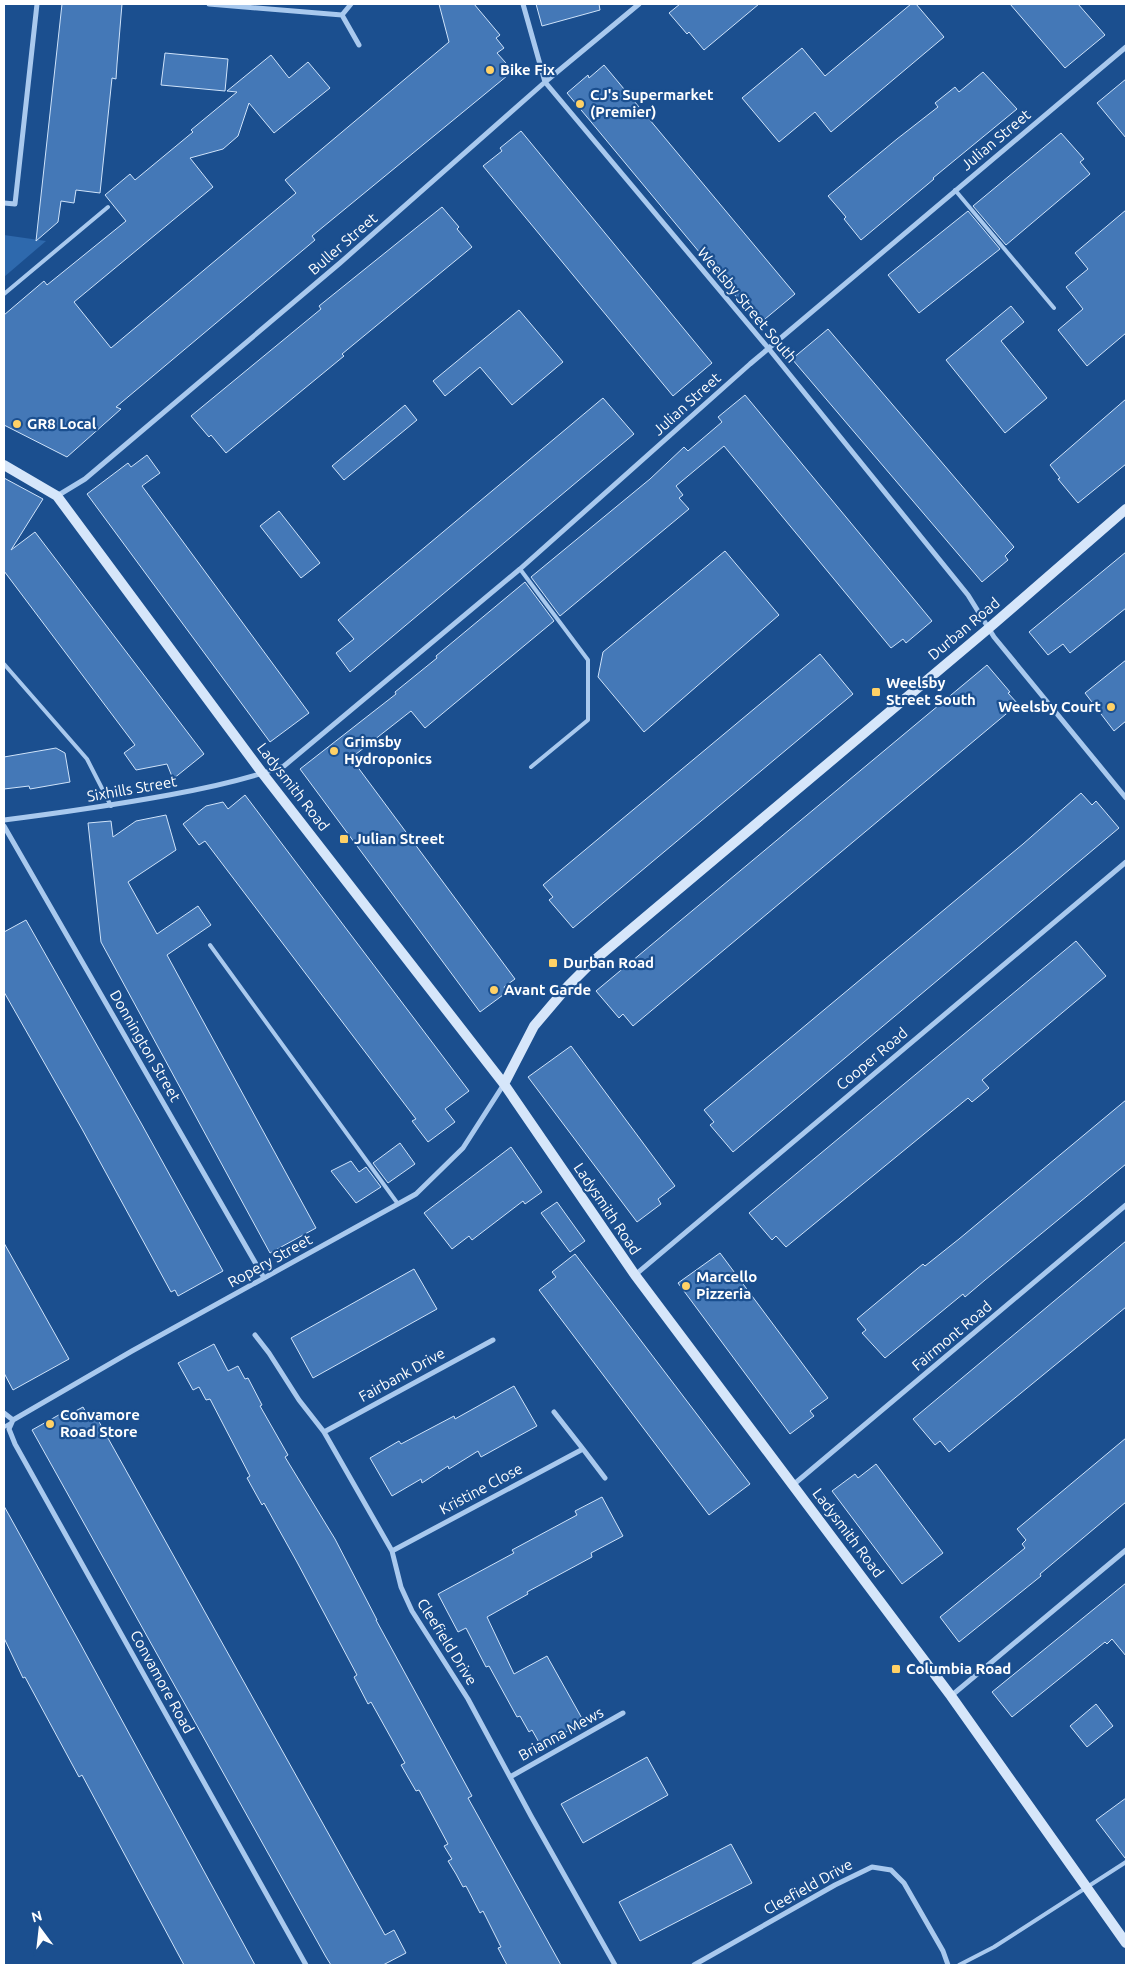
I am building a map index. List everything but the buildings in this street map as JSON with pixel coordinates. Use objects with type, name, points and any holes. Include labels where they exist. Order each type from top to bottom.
[{"type":"street","points":[[4,203],[15,204],[37,4]]},
{"type":"street","points":[[209,4],[342,16]]},
{"type":"street","points":[[342,16],[351,4]]},
{"type":"street","name":"Weelsby Street South","points":[[523,4],[545,82],[768,349],[968,595],[994,637],[1126,798]]},
{"type":"street","name":"Buller Street","points":[[57,496],[85,479],[333,270],[545,82],[639,4]]},
{"type":"street","points":[[342,16],[359,45]]},
{"type":"street","name":"Julian Street","points":[[263,774],[284,766],[293,759],[520,569],[768,349],[1126,47]]},
{"type":"street","points":[[4,465],[57,496]]},
{"type":"street","name":"Ladysmith Road","points":[[57,496],[263,774],[504,1084],[634,1275],[952,1696],[1126,1943]]},
{"type":"street","name":"Durban Road","points":[[504,1084],[534,1026],[568,986],[591,964],[989,628],[1126,509]]},
{"type":"street","name":"Sixhills Street","points":[[4,820],[111,806],[219,786],[263,774]]},
{"type":"street","name":"Donnington Street","points":[[4,826],[264,1278]]},
{"type":"street","name":"Cooper Road","points":[[634,1275],[1126,862]]},
{"type":"street","name":"Ropery Street","points":[[12,1421],[416,1194],[463,1148],[504,1084]]},
{"type":"street","name":"Fairmont Road","points":[[793,1485],[1126,1205]]},
{"type":"street","name":"Cleefield Drive","points":[[255,1336],[269,1353],[299,1400],[324,1432],[392,1552],[402,1587],[412,1611],[426,1635],[449,1667],[615,1965]]},
{"type":"street","name":"Fairbank Drive","points":[[324,1432],[492,1340]]},
{"type":"street","points":[[554,1412],[605,1478]]},
{"type":"street","points":[[4,1413],[12,1421]]},
{"type":"street","name":"Convamore Road","points":[[12,1421],[9,1429],[15,1444],[306,1965]]},
{"type":"street","name":"Kristine Close","points":[[392,1552],[583,1450]]},
{"type":"street","points":[[952,1696],[1126,1550]]},
{"type":"street","name":"Brianna Mews","points":[[510,1777],[623,1714]]},
{"type":"street","name":"Cleefield Drive","points":[[694,1965],[835,1885],[872,1867],[891,1870],[904,1883],[948,1965]]},
{"type":"lane","points":[[956,190],[1054,308]]},
{"type":"lane","points":[[4,294],[108,207]]},
{"type":"lane","points":[[520,569],[588,660],[588,720],[531,768]]},
{"type":"lane","points":[[4,664],[87,760],[111,806]]},
{"type":"lane","points":[[210,945],[398,1204]]},
{"type":"lane","points":[[4,1427],[12,1421]]},
{"type":"lane","points":[[959,1965],[994,1947],[1126,1862]]},
{"type":"shaded area","points":[[4,235],[46,241],[4,277]]},
{"type":"place","name":"Bike Fix","points":[[490,70]]},
{"type":"place","name":"CJ's Supermarket (Premier)","points":[[580,104]]},
{"type":"place","name":"GR8 Local","points":[[17,424]]},
{"type":"place","name":"Weelsby Street South","points":[[876,692]]},
{"type":"place","name":"Weelsby Court","points":[[1111,707]]},
{"type":"place","name":"Grimsby Hydroponics","points":[[334,751]]},
{"type":"place","name":"Julian Street","points":[[344,839]]},
{"type":"place","name":"Durban Road","points":[[553,963]]},
{"type":"place","name":"Avant Garde","points":[[494,990]]},
{"type":"place","name":"Marcello Pizzeria","points":[[686,1286]]},
{"type":"place","name":"Convamore Road Store","points":[[50,1424]]},
{"type":"place","name":"Columbia Road","points":[[896,1669]]}]
